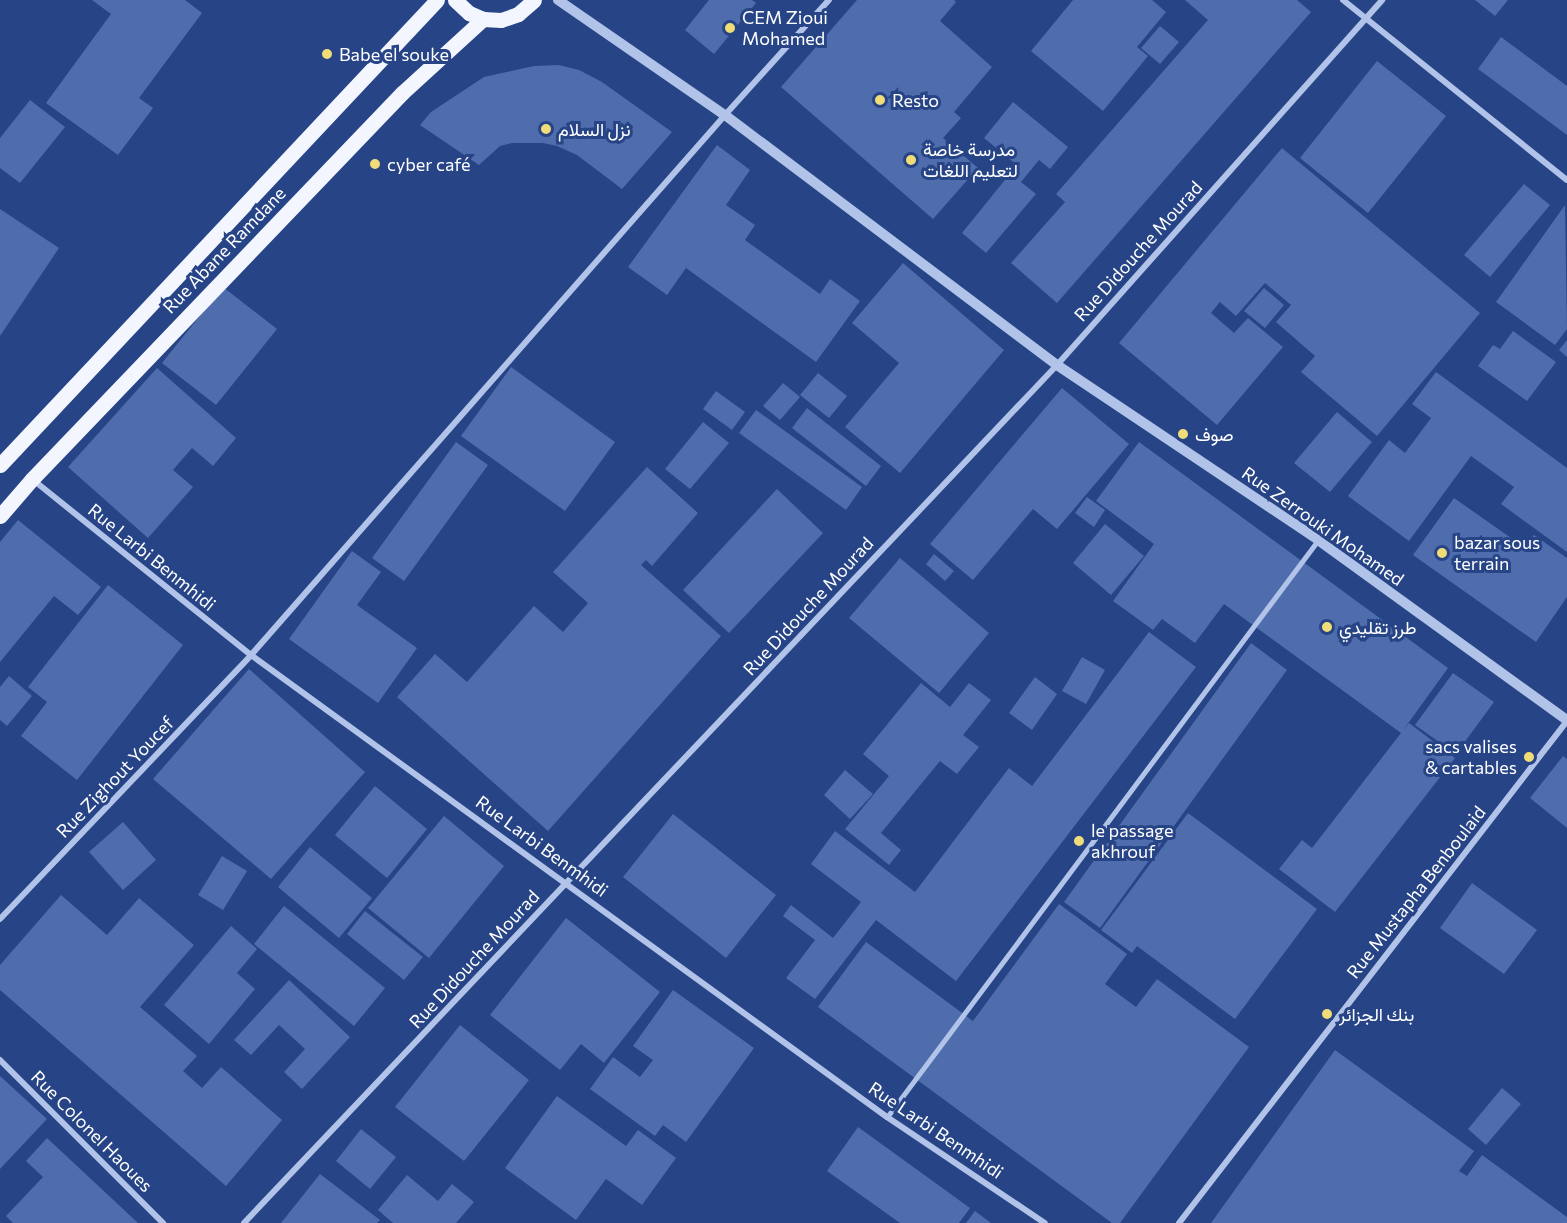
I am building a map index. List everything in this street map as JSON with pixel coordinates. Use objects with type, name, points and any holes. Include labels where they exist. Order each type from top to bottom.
[{"type":"main road","name":"Rue Abane Ramdane","points":[[0,465],[437,0]]},
{"type":"main road","points":[[455,0],[469,13],[483,19],[501,20],[518,14],[534,0]]},
{"type":"main road","name":"Rue Abane Ramdane","points":[[0,516],[32,479],[402,93],[483,19]]},
{"type":"street","name":"Rue Zerrouki Mohamed","points":[[558,0],[725,114],[1057,364],[1318,540],[1567,721]]},
{"type":"street","name":"Rue Zighout Youcef","points":[[0,919],[251,655],[725,114],[829,0]]},
{"type":"street","points":[[1343,0],[1567,180]]},
{"type":"street","name":"Rue Didouche Mourad","points":[[244,1223],[1057,364],[1382,0]]},
{"type":"street","name":"Rue Larbi Benmhidi","points":[[32,479],[251,655],[887,1117],[1045,1223]]},
{"type":"street","points":[[887,1117],[1318,540]]},
{"type":"street","name":"Rue Mustapha Benboulaid","points":[[1179,1223],[1567,721]]},
{"type":"street","name":"Rue Colonel Haoues","points":[[0,1060],[163,1223]]},
{"type":"building","points":[[92,0],[185,0],[202,13],[139,98],[153,108],[118,155],[46,103],[111,14]]},
{"type":"building","points":[[709,0],[752,0],[756,3],[714,54],[685,30]]},
{"type":"building","name":"Resto","points":[[857,0],[954,0],[956,2],[940,21],[992,67],[954,112],[961,118],[943,138],[978,168],[933,219],[781,87]]},
{"type":"building","points":[[1073,0],[1152,0],[1166,12],[1137,47],[1148,56],[1103,111],[1031,51]]},
{"type":"building","points":[[1185,0],[1297,0],[1311,12],[1057,303],[1011,263],[1065,202],[1056,194],[1208,20]]},
{"type":"building","points":[[1475,0],[1508,0],[1495,16]]},
{"type":"building","points":[[1160,26],[1179,42],[1160,64],[1141,48]]},
{"type":"building","points":[[1501,37],[1567,86],[1567,135],[1478,69]]},
{"type":"building","points":[[1377,61],[1446,116],[1368,213],[1300,158]]},
{"type":"building","name":"نزل السلام","points":[[559,65],[579,70],[602,82],[672,132],[622,189],[577,155],[557,146],[543,143],[512,143],[500,146],[479,165],[420,125],[431,112],[484,77],[534,66]]},
{"type":"building","points":[[30,100],[65,127],[20,183],[0,168],[0,138]]},
{"type":"building","points":[[1013,102],[1068,147],[1050,169],[1039,160],[1021,182],[1036,194],[986,253],[962,233],[1017,165],[984,138]]},
{"type":"building","points":[[717,145],[750,170],[726,205],[755,225],[745,240],[820,294],[830,279],[860,301],[816,362],[686,268],[667,295],[628,267]]},
{"type":"building","points":[[1282,148],[1480,313],[1377,436],[1301,372],[1315,356],[1276,322],[1291,305],[1265,283],[1236,316],[1220,302],[1211,313],[1234,333],[1248,318],[1283,347],[1217,425],[1119,343]]},
{"type":"building","points":[[1524,184],[1550,205],[1490,277],[1464,255]]},
{"type":"building","points":[[1565,205],[1567,329],[1555,345],[1496,302]]},
{"type":"building","points":[[0,209],[59,248],[0,336]]},
{"type":"building","points":[[903,263],[1004,350],[900,473],[845,427],[899,363],[852,323]]},
{"type":"building","points":[[223,287],[277,329],[216,405],[162,363]]},
{"type":"building","points":[[1264,288],[1284,305],[1265,328],[1244,311]]},
{"type":"building","points":[[1513,331],[1556,362],[1527,401],[1478,366],[1493,345],[1500,349]]},
{"type":"building","points":[[1567,340],[1567,357],[1559,350]]},
{"type":"building","points":[[511,367],[615,442],[565,511],[461,436]]},
{"type":"building","points":[[157,368],[236,438],[213,466],[192,448],[173,470],[193,487],[148,538],[68,467]]},
{"type":"building","points":[[1436,372],[1567,468],[1567,552],[1501,504],[1514,487],[1471,456],[1409,541],[1348,496],[1389,440],[1405,453],[1431,418],[1412,404]]},
{"type":"building","points":[[818,373],[847,396],[829,418],[800,395]]},
{"type":"building","points":[[783,383],[800,397],[780,420],[763,406]]},
{"type":"building","points":[[1062,388],[1129,444],[1057,529],[1033,509],[973,580],[930,544]]},
{"type":"building","points":[[716,391],[745,412],[732,430],[703,409]]},
{"type":"building","points":[[807,408],[881,466],[866,486],[792,428]]},
{"type":"building","points":[[756,410],[862,487],[846,510],[739,433]]},
{"type":"building","points":[[1337,412],[1372,442],[1330,492],[1294,463]]},
{"type":"building","points":[[703,422],[729,443],[690,489],[665,469]]},
{"type":"building","points":[[456,442],[488,465],[404,581],[372,558]]},
{"type":"building","points":[[1139,442],[1448,668],[1404,729],[1409,723],[1455,758],[1335,912],[1279,869],[1302,840],[1312,848],[1401,733],[1224,604],[1195,643],[1162,619],[1153,630],[1113,601],[1154,544],[1096,501]]},
{"type":"building","points":[[647,467],[698,513],[652,566],[646,560],[641,565],[721,636],[548,831],[397,697],[435,654],[467,682],[534,606],[563,632],[588,603],[553,572]]},
{"type":"building","points":[[777,489],[823,533],[729,633],[683,590]]},
{"type":"building","points":[[1087,497],[1105,510],[1094,527],[1075,513]]},
{"type":"building","points":[[1454,498],[1524,547],[1534,535],[1567,558],[1567,597],[1536,642],[1413,555]]},
{"type":"building","points":[[18,520],[101,587],[78,615],[54,596],[0,662],[0,542]]},
{"type":"building","points":[[1105,524],[1144,556],[1111,595],[1073,563]]},
{"type":"building","points":[[352,551],[381,572],[357,605],[417,648],[378,703],[289,639]]},
{"type":"building","points":[[934,554],[954,571],[945,581],[926,564]]},
{"type":"building","points":[[900,558],[989,633],[939,693],[849,618]]},
{"type":"building","points":[[108,585],[183,645],[77,780],[21,736],[47,702],[28,687]]},
{"type":"building","points":[[1149,632],[1196,667],[956,981],[876,920],[815,999],[786,978],[815,940],[783,916],[791,905],[833,938],[861,902],[811,864],[835,831],[915,892],[1009,768],[1032,786]]},
{"type":"building","points":[[1251,643],[1287,670],[1100,928],[1064,902]]},
{"type":"building","points":[[1082,657],[1105,670],[1086,704],[1062,691]]},
{"type":"building","points":[[249,669],[365,772],[271,879],[153,779]]},
{"type":"building","points":[[1453,673],[1494,702],[1456,754],[1415,725]]},
{"type":"building","points":[[9,676],[32,696],[7,726],[0,720],[0,687]]},
{"type":"building","points":[[1035,677],[1057,694],[1032,730],[1009,713]]},
{"type":"building","points":[[921,683],[950,707],[969,683],[991,700],[963,735],[979,747],[957,774],[940,761],[881,833],[901,850],[889,865],[845,829],[889,776],[863,754]]},
{"type":"building","points":[[1563,756],[1567,759],[1567,828],[1530,798]]},
{"type":"building","points":[[845,770],[873,794],[850,819],[824,795]]},
{"type":"building","points":[[375,786],[427,829],[387,878],[335,835]]},
{"type":"building","points":[[1188,813],[1317,909],[1235,1019],[1137,946],[1132,953],[1101,930]]},
{"type":"building","points":[[673,814],[776,895],[726,958],[623,877]]},
{"type":"building","points":[[444,816],[504,866],[429,958],[368,908]]},
{"type":"building","points":[[123,822],[156,860],[123,890],[89,852]]},
{"type":"building","points":[[310,847],[372,898],[339,938],[278,887]]},
{"type":"building","points":[[222,856],[247,871],[223,910],[198,895]]},
{"type":"building","points":[[1472,883],[1537,930],[1504,974],[1440,928]]},
{"type":"building","points":[[61,895],[107,935],[139,898],[194,945],[140,1007],[197,1056],[183,1071],[202,1088],[221,1067],[282,1120],[226,1186],[0,990],[0,965]]},
{"type":"building","points":[[1059,904],[1127,954],[1105,984],[1136,1007],[1157,979],[1249,1047],[1120,1223],[1112,1223],[818,1007],[866,942],[973,1021]]},
{"type":"building","points":[[284,906],[385,988],[354,1026],[254,944]]},
{"type":"building","points":[[365,911],[423,957],[404,980],[347,934]]},
{"type":"building","points":[[566,918],[660,992],[604,1063],[581,1044],[560,1070],[490,1015]]},
{"type":"building","points":[[231,926],[257,949],[237,973],[255,989],[209,1044],[164,1005]]},
{"type":"building","points":[[289,980],[350,1037],[302,1089],[284,1072],[305,1049],[279,1025],[251,1055],[234,1040]]},
{"type":"building","points":[[673,990],[754,1048],[686,1142],[663,1125],[655,1136],[590,1089],[613,1057],[640,1077],[653,1060],[633,1046]]},
{"type":"building","points":[[460,1025],[529,1080],[464,1161],[395,1107]]},
{"type":"building","points":[[1335,1050],[1474,1151],[1459,1171],[1467,1176],[1482,1155],[1567,1217],[1567,1223],[1211,1223]]},
{"type":"building","points":[[0,1076],[47,1119],[0,1169]]},
{"type":"building","points":[[1502,1088],[1521,1104],[1486,1145],[1468,1129]]},
{"type":"building","points":[[557,1096],[626,1146],[638,1130],[676,1158],[642,1205],[606,1179],[576,1220],[505,1168]]},
{"type":"building","points":[[858,1127],[970,1208],[959,1223],[900,1223],[827,1171]]},
{"type":"building","points":[[361,1129],[396,1157],[370,1189],[336,1161]]},
{"type":"building","points":[[47,1138],[138,1223],[13,1223],[6,1216],[43,1177],[26,1161]]},
{"type":"building","points":[[320,1174],[380,1220],[377,1223],[281,1223]]},
{"type":"building","points":[[407,1175],[438,1201],[452,1184],[474,1202],[456,1223],[393,1223],[378,1210]]},
{"type":"building","points":[[975,1211],[991,1223],[966,1223]]},
{"type":"place","name":"CEM Zioui Mohamed","points":[[730,28]]},
{"type":"place","name":"Babe el souke","points":[[327,54]]},
{"type":"place","name":"Resto","points":[[880,100]]},
{"type":"place","name":"نزل السلام","points":[[546,129]]},
{"type":"place","name":"مدرسة خاصة لتعليم اللغات","points":[[911,160]]},
{"type":"place","name":"cyber café","points":[[375,164]]},
{"type":"place","name":"صوف","points":[[1183,434]]},
{"type":"place","name":"bazar sous terrain","points":[[1442,553]]},
{"type":"place","name":"طرز تقليدي","points":[[1327,627]]},
{"type":"place","name":"sacs valises & cartables","points":[[1529,757]]},
{"type":"place","name":"le passage akhrouf","points":[[1079,841]]},
{"type":"place","name":"بنك الجزائر","points":[[1327,1014]]}]
